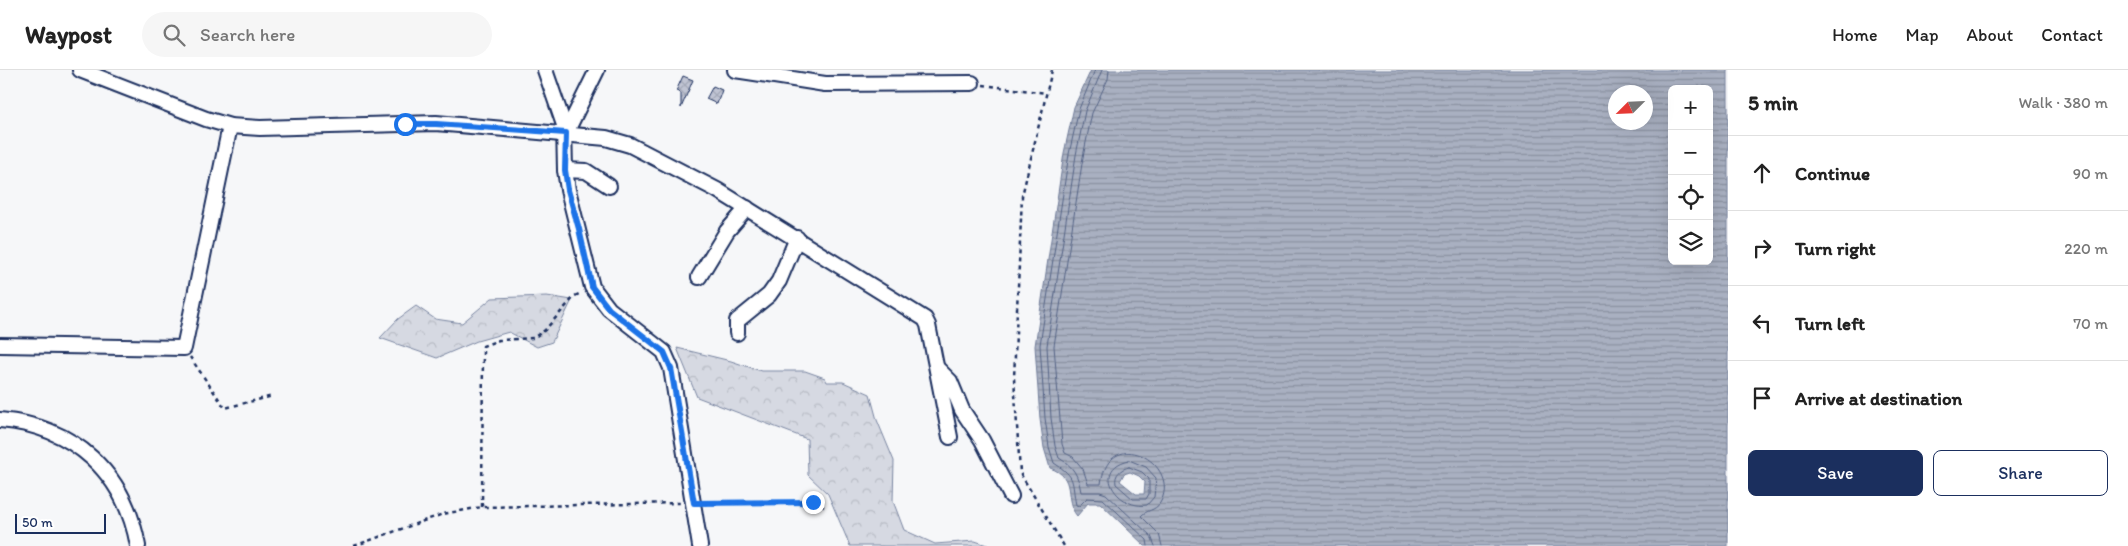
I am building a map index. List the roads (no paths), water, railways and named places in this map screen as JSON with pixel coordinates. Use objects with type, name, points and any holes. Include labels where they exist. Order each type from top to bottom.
[{"type":"street","points":[[80,70],[206,119],[230,126],[260,128],[436,124],[566,133],[606,138],[630,145],[717,190],[925,319],[928,325],[950,437]]},
{"type":"street","points":[[545,70],[566,133],[565,170],[568,190],[592,287],[609,309],[664,352],[671,368],[700,546]]},
{"type":"street","points":[[566,133],[597,70]]},
{"type":"street","points":[[735,70],[825,84],[972,83]]},
{"type":"street","points":[[0,345],[184,348],[230,126]]},
{"type":"street","points":[[565,170],[586,171],[609,186]]},
{"type":"street","points":[[699,277],[727,231],[747,208]]},
{"type":"street","points":[[737,333],[737,321],[770,295],[779,281],[796,238]]},
{"type":"street","points":[[937,368],[950,381],[962,410],[992,457],[1011,496]]},
{"type":"street","points":[[0,420],[20,422],[50,431],[81,448],[106,471],[123,498],[135,528],[138,546]]},
{"type":"water","points":[[1091,70],[1728,70],[1728,546],[1145,546],[1100,503],[1088,503],[1077,516],[1070,502],[1067,483],[1059,472],[1050,468],[1044,448],[1035,346],[1064,153],[1074,107]],"holes":[[[1130,472],[1139,476],[1145,482],[1144,494],[1136,494],[1120,481],[1124,474]]]}]
